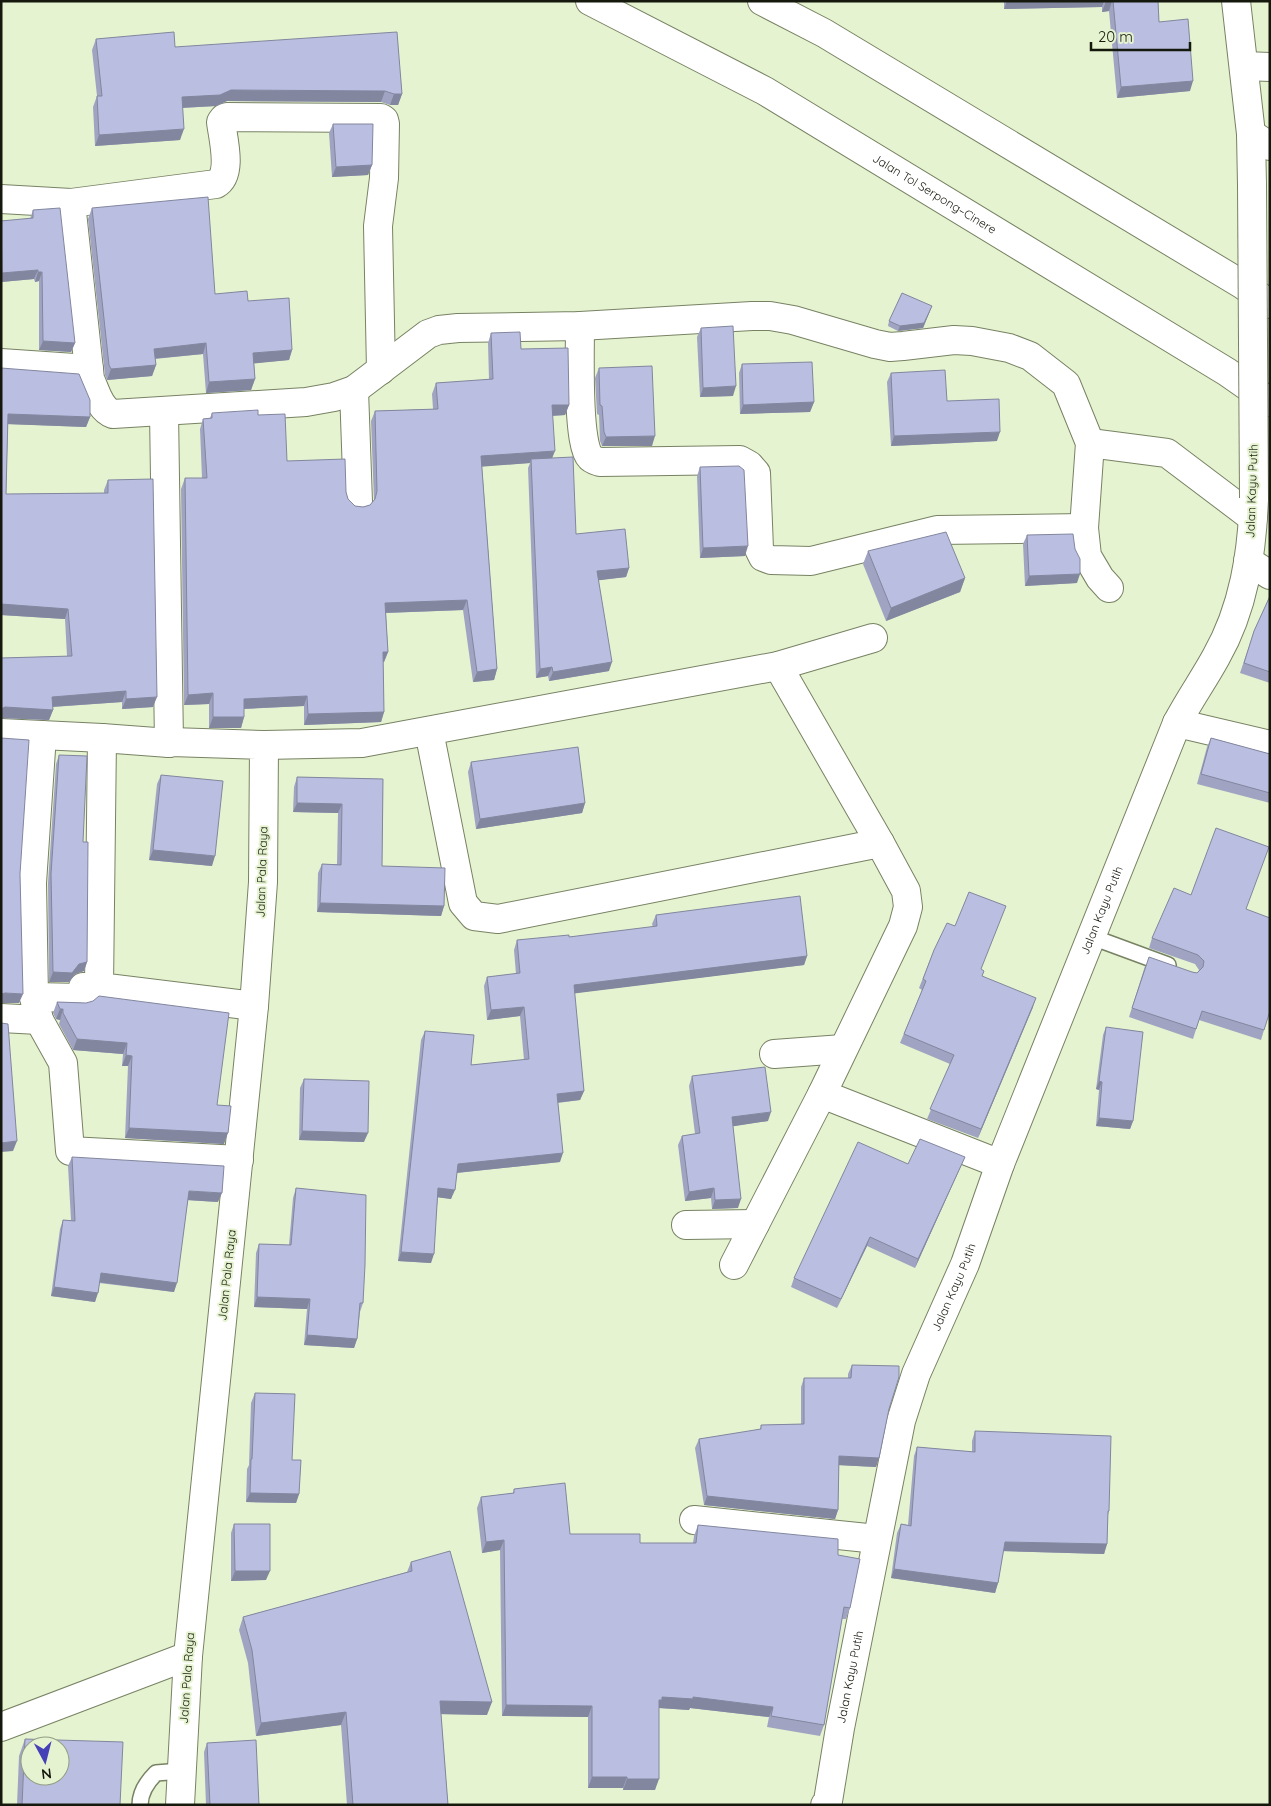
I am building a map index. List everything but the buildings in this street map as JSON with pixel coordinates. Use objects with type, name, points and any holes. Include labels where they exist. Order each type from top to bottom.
[{"type":"main road","name":"Jalan Tol Serpong–Cinere","points":[[590,1],[765,91],[1227,372],[1270,402]]},
{"type":"main road","points":[[762,1],[824,33],[1243,285],[1270,304]]},
{"type":"main road","name":"Jalan Kayu Putih","points":[[825,1805],[828,1801],[840,1728],[901,1421],[916,1374],[965,1264],[1000,1164],[1177,723],[1190,698],[1217,656],[1233,621],[1244,587],[1259,568],[1254,508],[1252,185],[1260,140],[1257,66],[1236,1]]},
{"type":"main road","points":[[1,199],[71,203],[216,184],[222,181],[226,168],[221,122],[227,117],[381,118],[385,124],[384,178],[378,226],[381,370]]},
{"type":"main road","points":[[71,203],[90,379],[106,412],[113,414],[306,402],[334,397],[354,390],[428,334],[439,330],[458,328],[580,326],[770,316],[793,320],[890,347],[954,340],[972,341],[1009,348],[1030,356],[1066,384],[1090,443],[1084,528],[1087,556],[1100,578],[1109,588]]},
{"type":"main road","points":[[580,326],[579,392],[584,442],[587,453],[591,458],[600,462],[740,460],[749,465],[756,473],[759,550],[763,557],[771,560],[811,561],[937,530],[1084,528]]},
{"type":"main road","points":[[1,363],[89,369]]},
{"type":"main road","points":[[354,390],[358,502]]},
{"type":"main road","points":[[164,412],[169,743]]},
{"type":"main road","points":[[1090,443],[1167,454],[1254,508]]},
{"type":"main road","points":[[1,733],[169,743],[264,745],[362,743],[778,666],[873,638]]},
{"type":"main road","points":[[734,1265],[822,1094],[903,926],[908,907],[906,891],[778,666]]},
{"type":"main road","points":[[1177,723],[1270,745]]},
{"type":"main road","points":[[429,731],[463,903],[474,916],[498,919],[880,843]]},
{"type":"main road","points":[[42,735],[32,883],[37,1008],[63,1064],[70,1151],[239,1160]]},
{"type":"main road","points":[[99,987],[102,738]]},
{"type":"main road","name":"Jalan Pala Raya","points":[[180,1805],[188,1656],[254,1006],[263,882],[264,745]]},
{"type":"main road","points":[[1,1018],[82,998],[83,987],[99,987],[254,1006]]},
{"type":"main road","points":[[774,1054],[843,1049]]},
{"type":"main road","points":[[822,1094],[1000,1164]]},
{"type":"main road","points":[[686,1225],[755,1224]]},
{"type":"main road","points":[[694,1520],[877,1539]]},
{"type":"main road","points":[[1,1728],[188,1656]]},
{"type":"lane","points":[[1092,937],[1182,970]]},
{"type":"lane","points":[[140,1805],[140,1796],[149,1780],[156,1773],[181,1771]]}]
